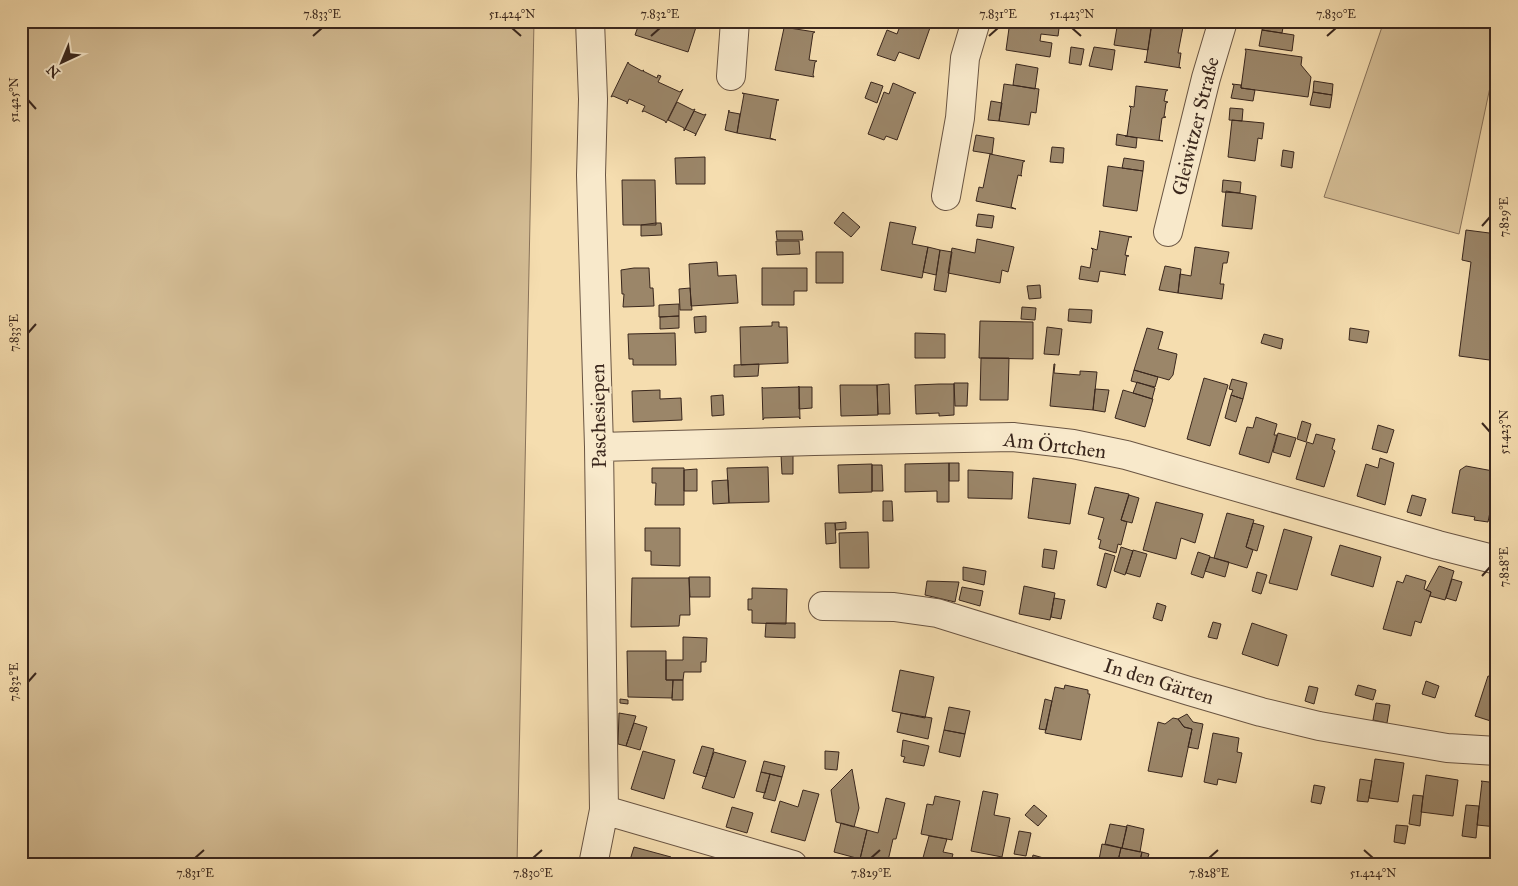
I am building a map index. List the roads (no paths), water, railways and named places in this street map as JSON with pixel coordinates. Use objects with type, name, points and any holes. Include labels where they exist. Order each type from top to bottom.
[{"type":"street","name":"Paschesiepen","points":[[590,21],[593,99],[592,175],[599,447],[604,810],[593,865]]},
{"type":"street","points":[[731,76],[735,21]]},
{"type":"street","points":[[946,196],[960,118],[965,58],[976,21]]},
{"type":"street","name":"Gleiwitzer Straße","points":[[1168,232],[1206,78],[1223,21]]},
{"type":"street","name":"Am Örtchen","points":[[599,447],[1013,438],[1073,444],[1126,455],[1497,560]]},
{"type":"street","name":"In den Gärten","points":[[823,606],[894,607],[937,613],[1261,712],[1319,726],[1447,748],[1497,751]]},
{"type":"street","points":[[604,810],[793,865]]}]
